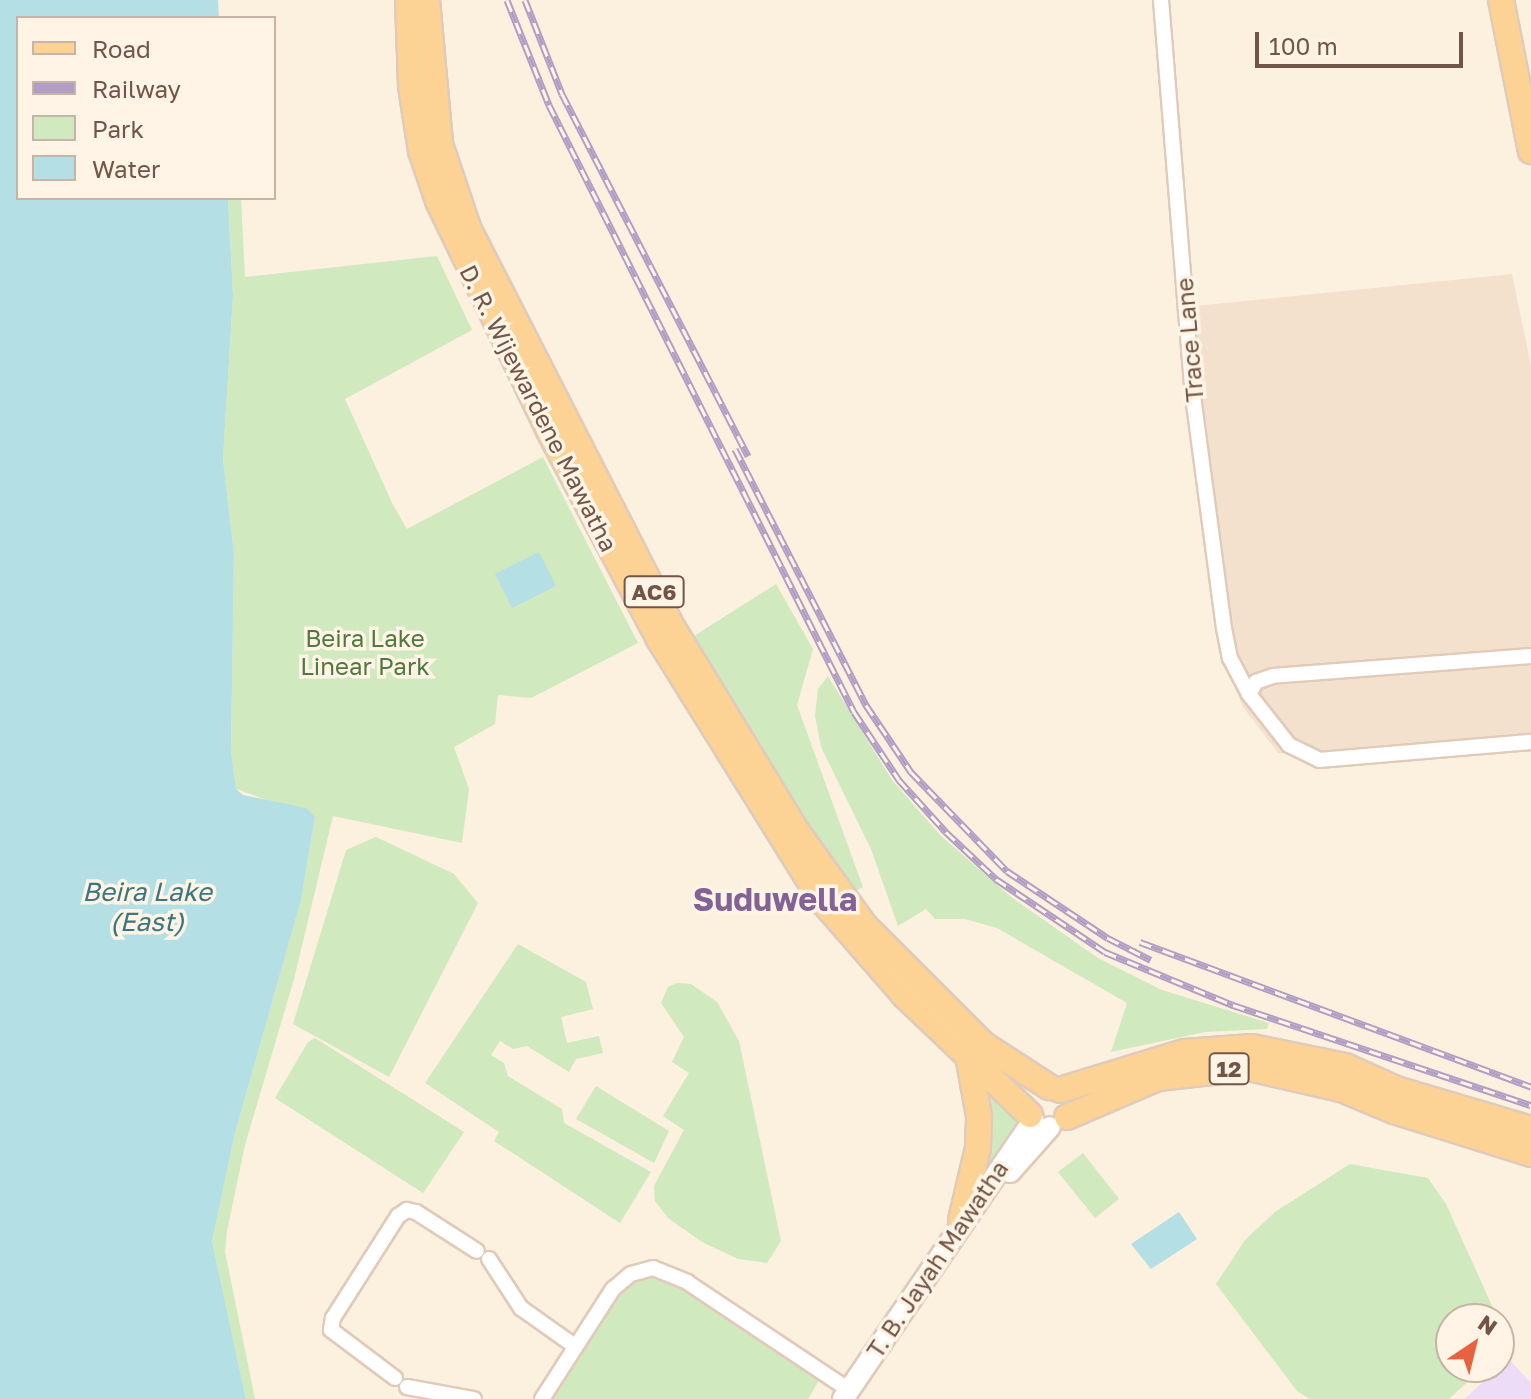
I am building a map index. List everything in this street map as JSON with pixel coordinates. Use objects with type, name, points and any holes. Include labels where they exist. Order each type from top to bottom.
[{"type":"main road","name":"D. R. Wijewardene Mawatha","points":[[408,0],[411,86],[421,151],[438,201],[549,431],[667,635],[852,938],[969,1061],[1045,1120]]},
{"type":"main road","name":"D. R. Wijewardene Mawatha","points":[[427,0],[440,144],[469,230],[667,635]]},
{"type":"main road","points":[[1505,4],[1531,151]]},
{"type":"main road","name":"D. R. Wijewardene Mawatha","points":[[791,838],[916,982],[1008,1065],[1054,1089]]},
{"type":"main road","points":[[1054,1089],[1068,1102],[1045,1120],[1035,1092],[1184,1052],[1252,1047],[1295,1052],[1531,1129]]},
{"type":"main road","points":[[1290,1077],[1295,1052]]},
{"type":"main road","points":[[961,1220],[978,1148],[979,1116],[969,1061]]},
{"type":"main road","name":"T. B. Jayah Mawatha","points":[[850,1396],[961,1220],[1045,1120],[1158,1078],[1249,1068],[1341,1089],[1394,1111],[1531,1154]]},
{"type":"main road","name":"T. B. Jayah Mawatha","points":[[850,1396],[1045,1120]]},
{"type":"street","name":"Trace Lane","points":[[1161,0],[1193,396],[1224,628],[1238,677],[1289,745],[1320,760],[1531,742]]},
{"type":"street","points":[[1249,694],[1256,682],[1273,676],[1531,656]]},
{"type":"street","points":[[474,1399],[401,1383],[331,1330],[333,1318],[398,1216],[416,1212],[483,1255],[521,1308],[576,1347]]},
{"type":"street","points":[[542,1399],[623,1280],[653,1268],[687,1282],[850,1396]]},
{"type":"shaded area","points":[[1512,274],[1531,366],[1531,752],[1278,753],[1243,707],[1226,666],[1176,308]]},
{"type":"shaded area","points":[[1515,1366],[1531,1383],[1531,1399],[1464,1399],[1482,1383],[1515,1383]]},
{"type":"green space","name":"Beira Lake Linear Park","points":[[228,200],[241,200],[245,277],[437,256],[472,330],[345,399],[393,505],[407,529],[543,457],[638,643],[531,698],[498,695],[495,724],[454,747],[469,789],[462,843],[333,816],[294,979],[245,1145],[227,1231],[225,1252],[255,1399],[246,1399],[212,1241],[235,1133],[301,900],[315,817],[236,789],[231,751],[234,553],[223,459],[233,295]]},
{"type":"green space","points":[[776,584],[813,649],[797,705],[863,887],[852,893],[694,636]]},
{"type":"green space","points":[[828,676],[892,780],[941,836],[1011,897],[1098,958],[1162,990],[1269,1023],[1267,1029],[1205,1032],[1111,1052],[1127,1003],[997,928],[965,919],[935,919],[926,909],[898,926],[871,849],[821,747],[815,716],[818,689]]},
{"type":"green space","points":[[376,837],[454,874],[478,903],[389,1077],[293,1024],[346,850]]},
{"type":"green space","points":[[518,944],[586,982],[593,1009],[561,1017],[567,1043],[599,1036],[603,1053],[576,1059],[569,1072],[527,1046],[513,1049],[500,1041],[491,1055],[504,1063],[508,1076],[562,1109],[564,1123],[651,1172],[620,1223],[494,1141],[499,1132],[425,1083]]},
{"type":"green space","points":[[677,983],[691,984],[717,1002],[739,1041],[781,1241],[767,1263],[738,1259],[702,1242],[668,1218],[655,1201],[654,1186],[684,1130],[663,1116],[689,1073],[672,1062],[684,1037],[661,1003],[668,987]]},
{"type":"green space","points":[[315,1038],[464,1132],[423,1193],[275,1098],[308,1042]]},
{"type":"green space","points":[[596,1086],[669,1131],[654,1163],[576,1119]]},
{"type":"green space","points":[[980,1087],[1020,1124],[986,1170],[983,1169]]},
{"type":"green space","points":[[1083,1153],[1119,1199],[1095,1218],[1058,1172]]},
{"type":"green space","points":[[1350,1164],[1428,1178],[1446,1204],[1491,1303],[1435,1303],[1435,1383],[1466,1383],[1449,1399],[1310,1399],[1297,1391],[1216,1284],[1245,1240],[1275,1212]]},
{"type":"green space","points":[[649,1277],[679,1286],[821,1377],[808,1399],[548,1399],[621,1289]]},
{"type":"water","name":"Beira Lake (East)","points":[[0,0],[218,0],[219,16],[16,16],[16,200],[228,200],[233,295],[223,459],[234,553],[231,751],[236,789],[243,795],[306,808],[315,817],[301,900],[235,1133],[212,1241],[246,1399],[0,1399]]},
{"type":"water","points":[[539,552],[556,586],[512,608],[495,574]]},
{"type":"water","points":[[1179,1212],[1197,1239],[1151,1269],[1131,1244]]},
{"type":"railway","points":[[507,0],[549,105],[854,712],[899,780],[946,832],[996,879],[1105,952],[1233,1005],[1531,1105]]},
{"type":"railway","points":[[525,0],[562,94],[748,456]]},
{"type":"railway","points":[[735,449],[866,705],[911,772],[1007,871],[1108,938],[1151,960]]},
{"type":"railway","points":[[1140,942],[1531,1087]]},
{"type":"district","name":"Suduwella","points":[[775,899]]}]
